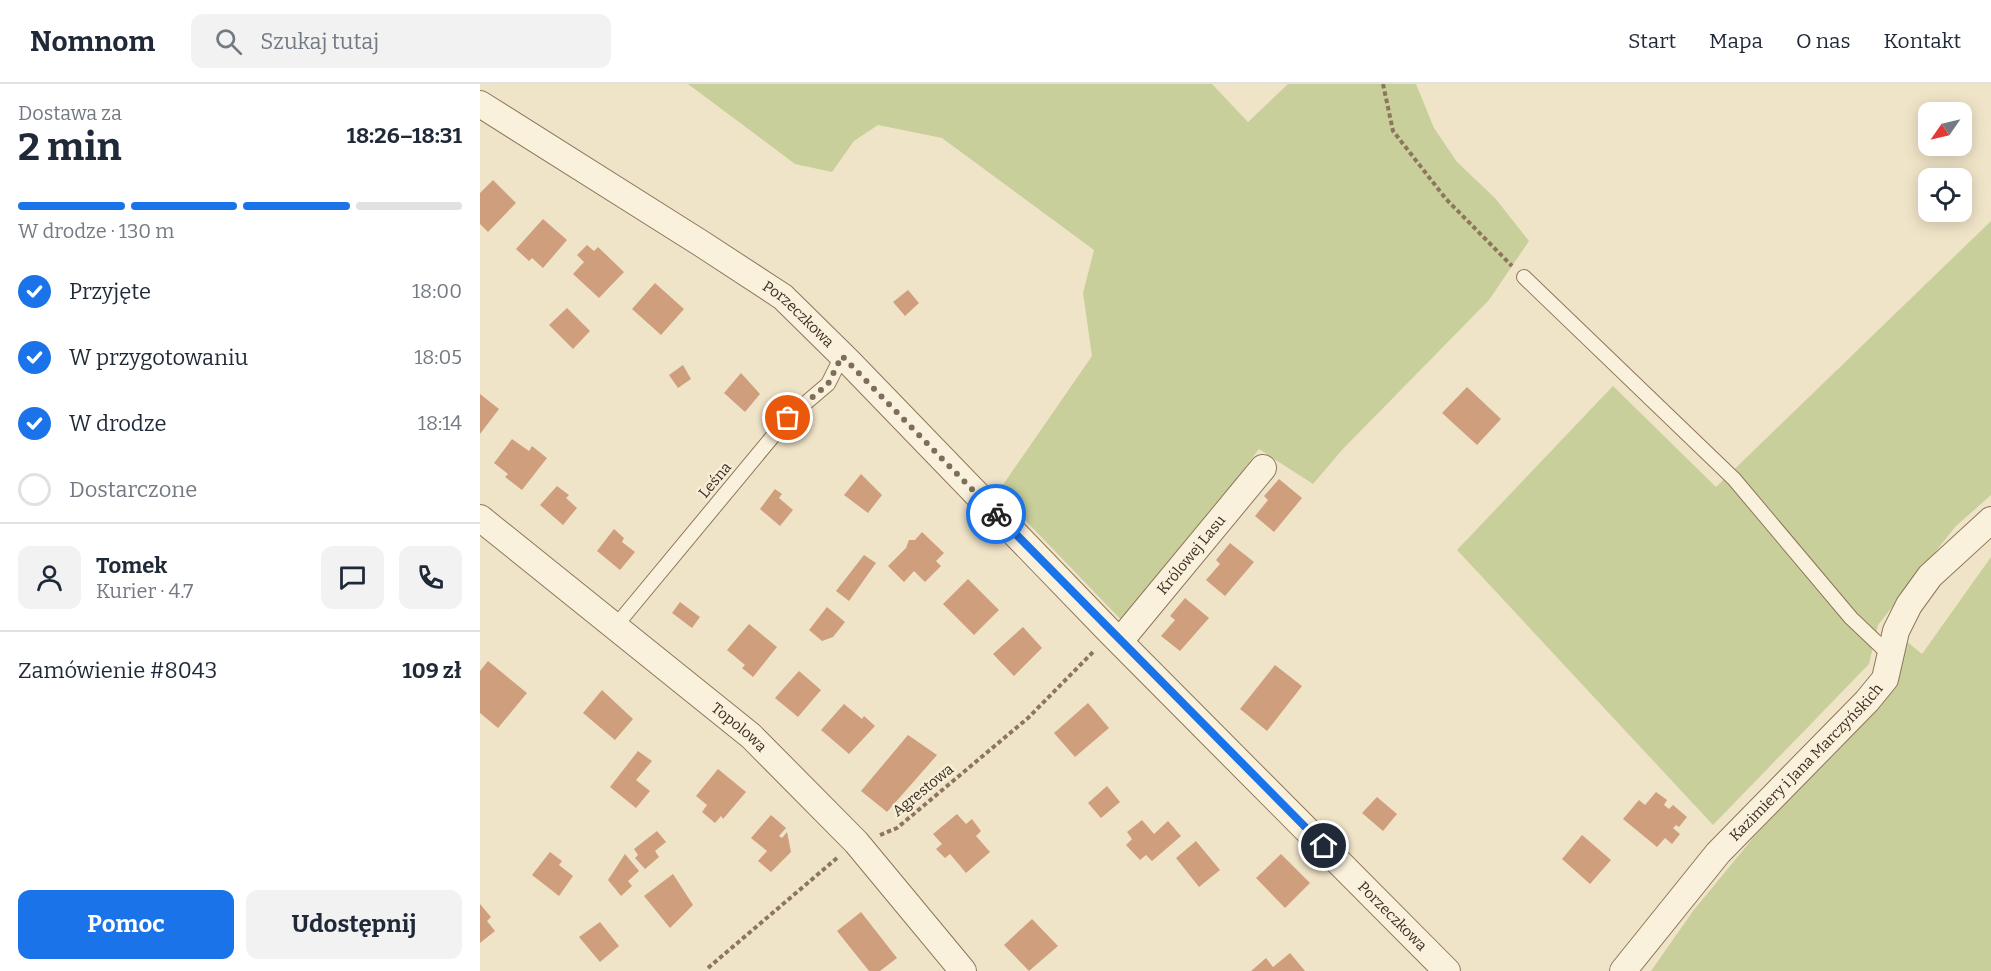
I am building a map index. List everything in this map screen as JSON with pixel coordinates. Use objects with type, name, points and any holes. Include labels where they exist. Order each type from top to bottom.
[{"type":"street","name":"Porzeczkowa","points":[[480,104],[783,297],[1446,971]]},
{"type":"street","name":"Królowej Lasu","points":[[1116,637],[1263,468]]},
{"type":"street","name":"Topolowa","points":[[480,519],[752,736],[856,842],[963,971]]},
{"type":"street","name":"Kazimiery i Jana Marczyńskich","points":[[1623,971],[1718,853],[1867,701],[1884,679],[1896,631],[1909,605],[1930,576],[1991,520]]},
{"type":"lane","points":[[1524,277],[1734,479],[1851,618],[1891,656]]},
{"type":"lane","name":"Leśna","points":[[614,627],[788,418],[828,384],[842,356]]},
{"type":"path","points":[[1383,84],[1393,131],[1446,199],[1486,243],[1524,277]]},
{"type":"path","name":"Agrestowa","points":[[708,968],[856,842],[897,828],[1028,718],[1116,637]]},
{"type":"green space","points":[[688,84],[1212,84],[1248,122],[1288,84],[1416,84],[1434,128],[1457,162],[1495,198],[1529,241],[1489,300],[1342,450],[1313,484],[1259,449],[1126,625],[998,492],[1092,356],[1083,293],[1094,250],[942,138],[878,125],[854,141],[832,172],[795,164]]},
{"type":"green space","points":[[1991,221],[1991,495],[1955,527],[1878,625],[1869,664],[1713,825],[1457,550],[1613,386],[1716,487]]},
{"type":"green space","points":[[1991,557],[1991,971],[1651,971],[1693,911],[1753,838],[1898,684],[1905,640],[1922,654]]},
{"type":"building","points":[[493,180],[516,203],[488,232],[480,224],[480,193]]},
{"type":"building","points":[[543,219],[567,240],[543,268],[532,258],[529,261],[516,249]]},
{"type":"building","points":[[587,245],[594,251],[598,247],[624,272],[599,298],[573,274],[584,262],[577,255]]},
{"type":"building","points":[[655,283],[684,309],[661,335],[632,309]]},
{"type":"building","points":[[908,290],[919,303],[905,316],[893,302]]},
{"type":"building","points":[[567,308],[590,331],[573,349],[549,325]]},
{"type":"building","points":[[683,365],[691,379],[678,388],[669,375]]},
{"type":"building","points":[[741,373],[760,394],[745,412],[724,393]]},
{"type":"building","points":[[1467,387],[1501,419],[1477,445],[1442,413]]},
{"type":"building","points":[[480,394],[499,409],[480,434]]},
{"type":"building","points":[[512,439],[529,451],[532,446],[547,458],[522,490],[505,477],[508,474],[494,463]]},
{"type":"building","points":[[861,474],[882,495],[868,513],[844,495]]},
{"type":"building","points":[[1279,479],[1302,498],[1274,532],[1255,516],[1268,500],[1264,496]]},
{"type":"building","points":[[557,486],[569,495],[566,498],[577,508],[563,525],[540,505]]},
{"type":"building","points":[[775,489],[782,494],[779,498],[793,510],[780,526],[760,509]]},
{"type":"building","points":[[614,529],[624,538],[622,542],[635,552],[620,570],[597,551]]},
{"type":"building","points":[[922,532],[944,553],[936,561],[941,566],[925,582],[914,571],[904,582],[888,566],[906,548],[909,540],[915,540]]},
{"type":"building","points":[[1230,543],[1254,562],[1225,596],[1206,580],[1220,564],[1216,560]]},
{"type":"building","points":[[864,555],[876,563],[849,601],[836,591]]},
{"type":"building","points":[[968,579],[999,610],[974,635],[943,604]]},
{"type":"building","points":[[1185,598],[1209,618],[1180,651],[1161,636],[1175,620],[1170,616]]},
{"type":"building","points":[[680,602],[700,617],[692,628],[672,613]]},
{"type":"building","points":[[827,607],[845,622],[833,637],[822,641],[809,630]]},
{"type":"building","points":[[749,624],[777,647],[753,677],[742,668],[745,665],[727,650]]},
{"type":"building","points":[[1023,627],[1042,648],[1014,676],[993,654]]},
{"type":"building","points":[[488,661],[527,693],[498,728],[480,713],[480,671]]},
{"type":"building","points":[[1275,665],[1302,686],[1267,731],[1240,709]]},
{"type":"building","points":[[799,671],[821,690],[798,717],[775,698]]},
{"type":"building","points":[[602,690],[633,719],[615,740],[583,713]]},
{"type":"building","points":[[1088,703],[1109,728],[1075,757],[1054,733]]},
{"type":"building","points":[[844,704],[862,719],[864,716],[875,726],[849,754],[821,730]]},
{"type":"building","points":[[908,735],[937,755],[887,812],[861,791]]},
{"type":"building","points":[[638,751],[652,761],[636,780],[650,791],[636,808],[610,787]]},
{"type":"building","points":[[718,769],[746,792],[723,819],[721,816],[715,823],[702,812],[707,805],[696,796]]},
{"type":"building","points":[[1107,786],[1120,802],[1101,818],[1088,803]]},
{"type":"building","points":[[1656,792],[1667,800],[1664,805],[1669,809],[1673,805],[1687,817],[1679,827],[1676,825],[1673,828],[1680,834],[1672,844],[1665,838],[1657,847],[1623,819],[1639,800],[1645,805]]},
{"type":"building","points":[[1377,797],[1397,814],[1383,831],[1362,813]]},
{"type":"building","points":[[957,814],[966,824],[972,819],[981,831],[976,836],[990,852],[966,873],[950,854],[945,858],[936,849],[942,844],[933,834]]},
{"type":"building","points":[[771,815],[786,828],[779,836],[782,838],[787,832],[791,852],[771,872],[758,861],[767,851],[751,838]]},
{"type":"building","points":[[1142,820],[1154,834],[1168,821],[1181,836],[1152,861],[1146,855],[1140,860],[1126,845],[1132,839],[1127,832]]},
{"type":"building","points":[[657,831],[666,842],[655,851],[659,857],[645,869],[635,858],[638,855],[634,849]]},
{"type":"building","points":[[1582,835],[1611,860],[1590,884],[1562,859]]},
{"type":"building","points":[[1196,841],[1220,870],[1199,887],[1176,858]]},
{"type":"building","points":[[550,852],[562,861],[559,865],[573,876],[559,896],[532,875]]},
{"type":"building","points":[[625,854],[639,871],[628,881],[632,886],[621,896],[608,880]]},
{"type":"building","points":[[1281,854],[1310,883],[1285,908],[1256,878]]},
{"type":"building","points":[[673,874],[693,905],[670,928],[644,896]]},
{"type":"building","points":[[480,904],[491,917],[487,921],[495,931],[480,943]]},
{"type":"building","points":[[861,912],[897,958],[880,971],[869,971],[837,931]]},
{"type":"building","points":[[1032,919],[1058,946],[1029,971],[1004,945]]},
{"type":"building","points":[[600,922],[619,946],[600,962],[579,937]]},
{"type":"building","points":[[1290,953],[1305,971],[1251,971],[1266,958],[1273,967]]},
{"type":"way so far","points":[[788,418],[828,384],[842,356],[996,514]]},
{"type":"route","points":[[996,514],[1324,846]]}]
